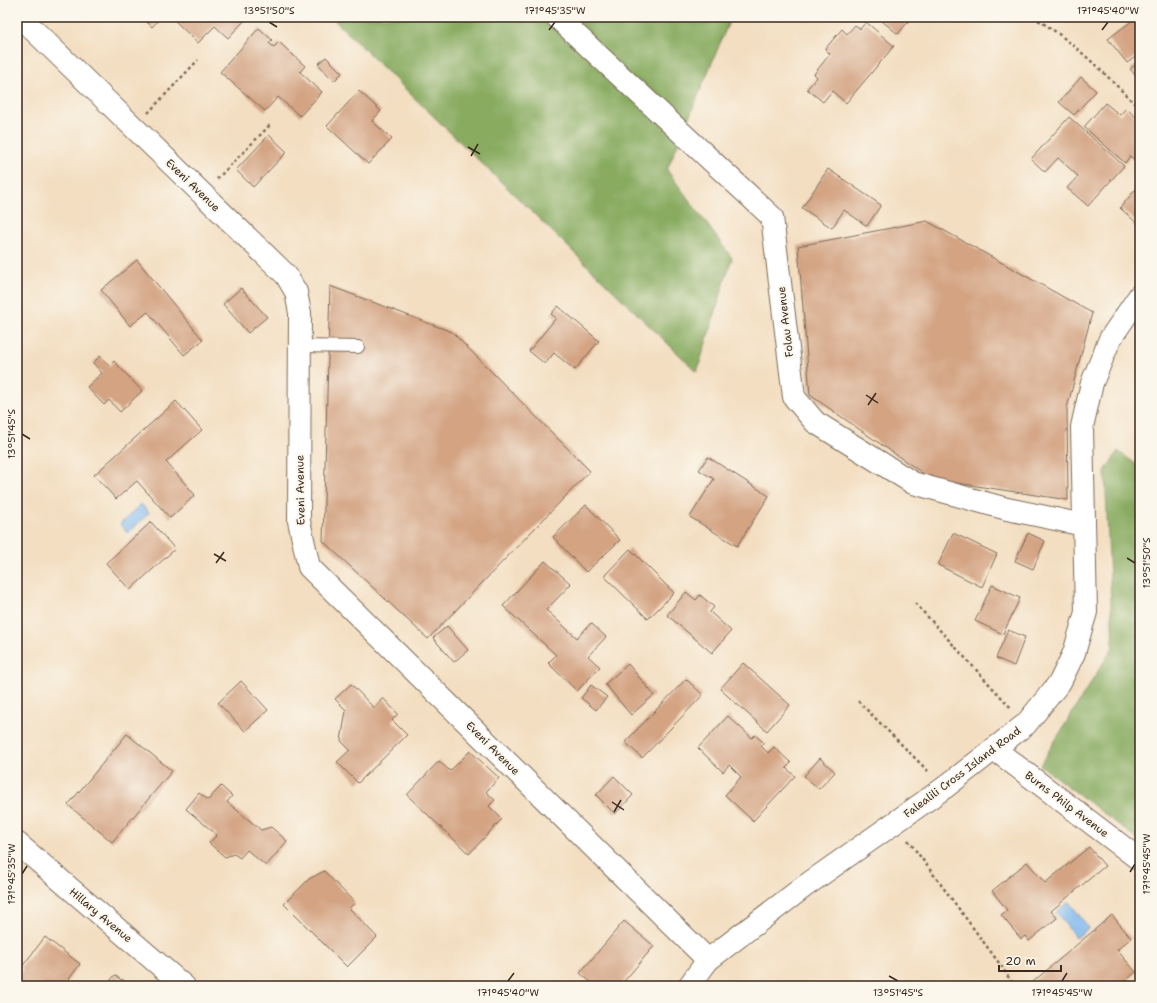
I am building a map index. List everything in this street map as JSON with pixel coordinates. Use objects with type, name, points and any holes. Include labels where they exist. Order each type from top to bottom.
[{"type":"street","name":"Eveni Avenue","points":[[20,17],[286,276],[296,292],[300,313],[299,521],[309,567],[708,960]]},
{"type":"street","name":"Folau Avenue","points":[[557,17],[772,217],[794,396],[815,422],[913,484],[1007,510],[1084,525]]},
{"type":"street","name":"Falealili Cross Island Road","points":[[689,986],[708,960],[805,886],[944,788],[1026,724],[1060,682],[1074,653],[1086,612],[1082,427],[1092,383],[1110,339],[1140,295]]},
{"type":"street","name":"Burns Philp Avenue","points":[[994,749],[1140,860]]},
{"type":"street","name":"Hillary Avenue","points":[[17,843],[184,986]]},
{"type":"lane","points":[[299,346],[358,346]]},
{"type":"path","points":[[1033,17],[1093,62],[1140,109]]},
{"type":"path","points":[[134,128],[198,60]]},
{"type":"path","points":[[202,194],[270,125]]},
{"type":"path","points":[[915,603],[1026,724]]},
{"type":"path","points":[[858,701],[944,788]]},
{"type":"path","points":[[894,822],[1002,967],[1014,986]]},
{"type":"green space","points":[[331,17],[731,17],[667,170],[732,258],[697,372]]},
{"type":"green space","points":[[1118,451],[1140,467],[1140,841],[1040,765],[1113,647],[1105,471]]},
{"type":"water","points":[[141,504],[149,513],[128,533],[120,524]]},
{"type":"water","points":[[1069,902],[1089,928],[1076,938],[1056,912]]},
{"type":"building","points":[[142,17],[161,17],[152,27]]},
{"type":"building","points":[[171,17],[244,17],[246,19],[228,38],[215,26],[198,43]]},
{"type":"building","points":[[885,17],[912,17],[898,34],[882,21]]},
{"type":"building","points":[[1137,17],[1140,18],[1140,54],[1127,63],[1108,39]]},
{"type":"building","points":[[866,22],[894,46],[846,103],[832,91],[823,102],[807,89],[817,77],[814,74],[830,54],[825,49],[842,29],[847,34],[855,25],[860,29]]},
{"type":"building","points":[[259,28],[272,40],[269,43],[274,47],[279,42],[305,66],[300,72],[322,92],[300,116],[278,97],[265,111],[220,72]]},
{"type":"building","points":[[326,57],[342,73],[334,81],[318,64]]},
{"type":"building","points":[[1140,61],[1140,81],[1130,69]]},
{"type":"building","points":[[1081,77],[1096,91],[1074,115],[1059,102]]},
{"type":"building","points":[[359,91],[381,111],[372,121],[392,139],[368,164],[327,126]]},
{"type":"building","points":[[1105,103],[1120,115],[1126,108],[1140,121],[1140,165],[1130,156],[1125,163],[1084,127]]},
{"type":"building","points":[[1069,117],[1124,166],[1088,206],[1067,188],[1078,176],[1058,158],[1045,172],[1031,159]]},
{"type":"building","points":[[269,135],[287,152],[253,187],[236,170]]},
{"type":"building","points":[[828,169],[881,205],[867,226],[844,210],[832,228],[802,208]]},
{"type":"building","points":[[1135,190],[1140,194],[1140,221],[1138,224],[1120,208]]},
{"type":"building","points":[[927,221],[1092,313],[1067,408],[1068,500],[931,479],[810,395],[798,246]]},
{"type":"building","points":[[137,260],[203,340],[184,355],[148,312],[130,326],[101,290]]},
{"type":"building","points":[[330,286],[452,332],[590,471],[428,639],[323,541]]},
{"type":"building","points":[[241,288],[267,317],[248,333],[223,304]]},
{"type":"building","points":[[558,306],[599,341],[575,370],[554,353],[545,364],[529,351],[556,318],[551,314]]},
{"type":"building","points":[[100,356],[109,366],[114,361],[142,391],[120,412],[109,400],[104,405],[87,387],[102,373],[93,363]]},
{"type":"building","points":[[176,401],[202,430],[166,462],[195,495],[170,518],[137,481],[116,499],[94,475]]},
{"type":"building","points":[[708,457],[769,496],[737,546],[690,517],[714,479],[699,470]]},
{"type":"building","points":[[586,505],[620,540],[586,572],[553,537]]},
{"type":"building","points":[[151,522],[175,549],[130,590],[106,563]]},
{"type":"building","points":[[953,533],[997,554],[982,587],[938,565]]},
{"type":"building","points":[[1028,533],[1045,541],[1033,569],[1015,561]]},
{"type":"building","points":[[630,549],[674,593],[648,619],[604,576]]},
{"type":"building","points":[[545,561],[571,584],[546,610],[577,638],[591,623],[606,637],[588,656],[600,667],[577,691],[548,663],[556,655],[503,606]]},
{"type":"building","points":[[992,585],[1020,598],[1003,634],[975,621]]},
{"type":"building","points":[[686,592],[696,600],[700,595],[714,607],[710,612],[731,631],[712,653],[667,615]]},
{"type":"building","points":[[447,626],[468,650],[454,662],[433,638]]},
{"type":"building","points":[[1008,630],[1025,637],[1014,666],[996,658]]},
{"type":"building","points":[[743,663],[790,705],[767,731],[720,689]]},
{"type":"building","points":[[628,664],[654,695],[631,715],[605,684]]},
{"type":"building","points":[[686,679],[703,695],[642,758],[625,742]]},
{"type":"building","points":[[241,681],[268,710],[245,731],[218,703]]},
{"type":"building","points":[[351,684],[374,708],[383,698],[398,714],[392,720],[407,735],[358,783],[337,762],[350,750],[341,741],[346,710],[335,699]]},
{"type":"building","points":[[591,685],[607,697],[596,710],[581,698]]},
{"type":"building","points":[[728,716],[752,738],[755,735],[764,743],[761,746],[768,753],[774,747],[791,763],[786,768],[795,776],[753,821],[725,795],[741,777],[729,765],[723,772],[698,748]]},
{"type":"building","points":[[127,734],[172,771],[112,842],[68,805]]},
{"type":"building","points":[[470,751],[499,778],[486,792],[495,800],[489,806],[502,819],[469,854],[407,795],[439,761],[450,771]]},
{"type":"building","points":[[820,758],[835,772],[819,789],[804,776]]},
{"type":"building","points":[[614,776],[633,795],[615,814],[596,795]]},
{"type":"building","points":[[221,786],[232,796],[227,802],[261,830],[271,827],[287,841],[266,866],[247,850],[240,858],[234,854],[225,857],[209,843],[217,835],[186,809],[199,793],[208,800]]},
{"type":"building","points":[[1089,847],[1105,866],[1051,911],[1057,918],[1029,941],[1025,936],[1021,939],[1001,915],[1007,910],[992,891],[1027,862],[1045,883]]},
{"type":"building","points":[[324,871],[355,903],[349,908],[377,937],[347,967],[284,904],[309,879]]},
{"type":"building","points":[[1112,915],[1131,938],[1117,950],[1136,972],[1120,986],[1028,986]]},
{"type":"building","points":[[624,921],[654,946],[620,986],[595,986],[580,973]]},
{"type":"building","points":[[45,937],[80,964],[64,986],[42,986],[39,983],[37,986],[25,986],[17,980],[17,977],[23,970],[21,968]]},
{"type":"building","points":[[115,975],[121,980],[122,979],[131,986],[106,986]]}]
